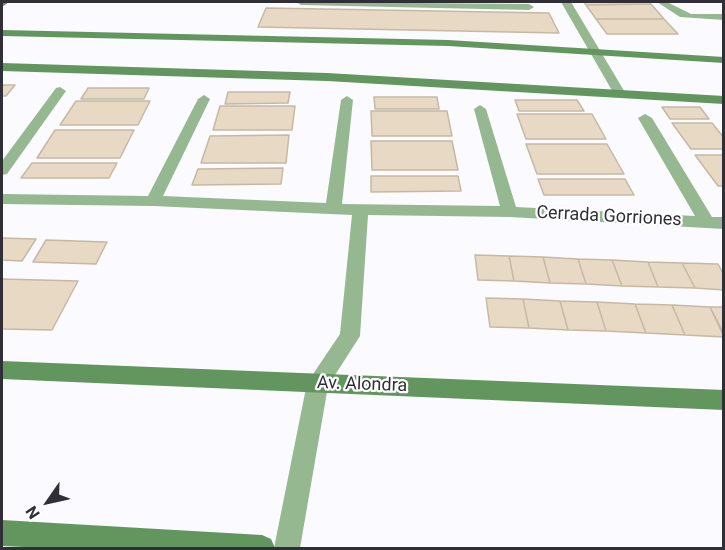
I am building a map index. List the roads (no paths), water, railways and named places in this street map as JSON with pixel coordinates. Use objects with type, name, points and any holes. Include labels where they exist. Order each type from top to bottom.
[{"type":"main road","points":[[2,33],[448,43],[596,54],[723,60]]},
{"type":"main road","points":[[2,67],[327,77],[723,100]]},
{"type":"main road","name":"Av. Alondra","points":[[2,370],[723,400]]},
{"type":"main road","points":[[2,533],[262,549]]},
{"type":"street","points":[[301,2],[529,7]]},
{"type":"street","points":[[566,2],[588,35],[596,54],[620,94]]},
{"type":"street","points":[[662,2],[674,13],[684,16],[723,16]]},
{"type":"street","points":[[2,171],[60,91]]},
{"type":"street","points":[[153,201],[204,99]]},
{"type":"street","points":[[333,209],[346,100]]},
{"type":"street","name":"Cerrada Gorriones","points":[[480,108],[510,212]]},
{"type":"street","name":"Cerrada Gorriones","points":[[645,118],[715,222]]},
{"type":"street","name":"Cerrada Gorriones","points":[[2,199],[153,201],[360,210],[510,212],[715,222]]},
{"type":"street","points":[[287,549],[318,383],[350,336],[360,210]]}]
